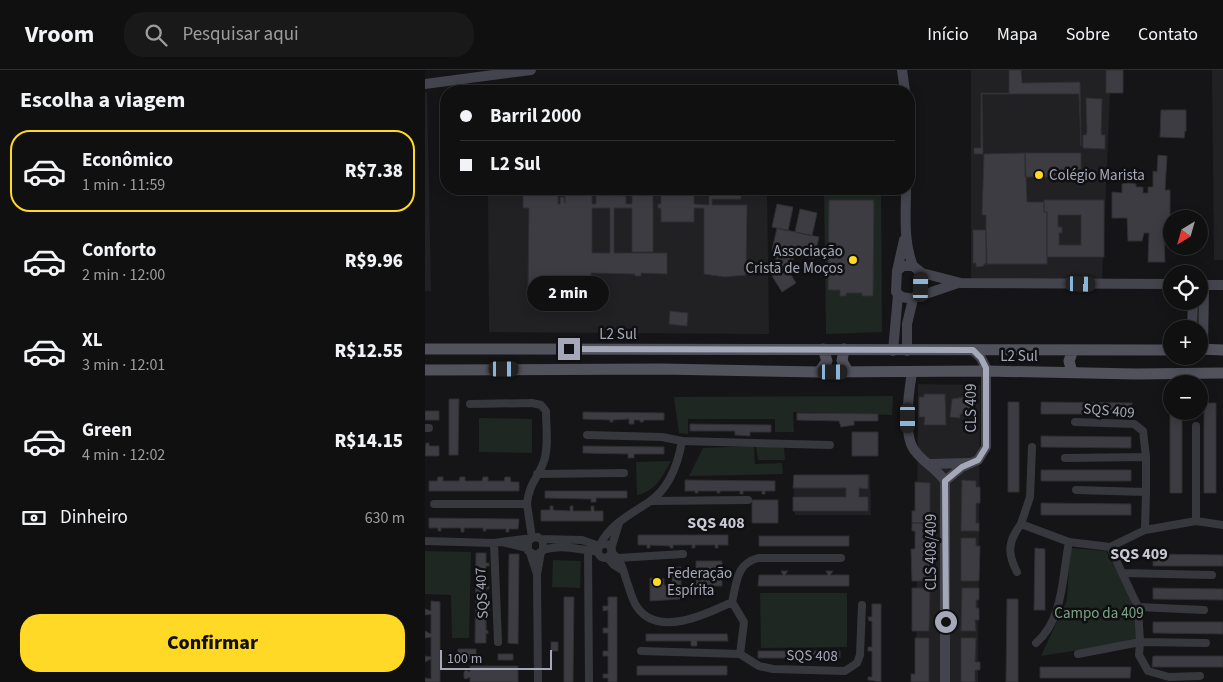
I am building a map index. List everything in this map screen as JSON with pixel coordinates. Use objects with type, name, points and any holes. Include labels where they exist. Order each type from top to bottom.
[{"type":"main road","name":"L2 Sul","points":[[425,349],[1163,350]]},
{"type":"main road","points":[[661,349],[666,355],[662,369]]},
{"type":"main road","points":[[683,349],[679,360],[681,366],[688,370]]},
{"type":"main road","points":[[819,372],[827,361],[823,349]]},
{"type":"main road","points":[[1208,349],[1223,350]]},
{"type":"main road","points":[[463,350],[469,359],[464,369]]},
{"type":"main road","points":[[486,350],[482,360],[487,369]]},
{"type":"main road","points":[[844,350],[842,361],[848,372]]},
{"type":"main road","points":[[1071,372],[1069,360],[1073,350]]},
{"type":"main road","name":"L2 Sul","points":[[425,370],[662,369],[819,372],[1223,373]]},
{"type":"street","points":[[425,84],[531,70]]},
{"type":"street","points":[[902,70],[904,85]]},
{"type":"street","points":[[906,195],[905,234],[913,266],[922,273],[961,283]]},
{"type":"street","points":[[893,351],[898,295],[895,288],[905,234]]},
{"type":"street","points":[[897,271],[903,266],[913,266]]},
{"type":"street","points":[[907,351],[907,324],[915,298],[921,287],[922,273]]},
{"type":"street","points":[[898,295],[915,298],[941,287],[961,283],[1163,284]]},
{"type":"street","points":[[1208,285],[1223,285]]},
{"type":"street","name":"CLS 409","points":[[945,481],[955,472],[978,460],[986,447],[986,371],[981,358],[973,350]]},
{"type":"street","points":[[912,372],[908,435],[915,452],[930,464],[945,481]]},
{"type":"street","points":[[470,404],[532,403],[544,408],[546,411],[546,454],[531,483],[527,504],[532,538]]},
{"type":"street","name":"SQS 409","points":[[1075,422],[1135,424],[1143,431],[1146,492],[1145,530]]},
{"type":"street","points":[[1195,521],[1196,426]]},
{"type":"street","points":[[587,435],[663,437],[683,441],[830,445]]},
{"type":"street","points":[[619,523],[610,553],[601,557],[599,548],[608,532],[619,523],[651,501],[675,470],[683,441]]},
{"type":"street","points":[[1017,572],[1009,552],[1009,543],[1021,524],[1030,497],[1032,447]]},
{"type":"street","points":[[1065,458],[1145,457]]},
{"type":"street","points":[[930,464],[971,464]]},
{"type":"street","points":[[537,474],[624,473]]},
{"type":"street","name":"CLS 408/409","points":[[945,481],[945,682]]},
{"type":"street","points":[[1077,490],[1146,492]]},
{"type":"street","points":[[651,501],[748,500]]},
{"type":"street","points":[[434,504],[527,504]]},
{"type":"street","points":[[1021,524],[1069,542],[1110,547],[1145,530],[1195,521],[1223,525]]},
{"type":"street","points":[[532,538],[527,542],[537,574]]},
{"type":"street","points":[[425,541],[497,542],[532,538],[569,539],[586,540],[599,548]]},
{"type":"street","points":[[538,682],[537,574],[544,544],[541,539]]},
{"type":"street","points":[[569,539],[569,548]]},
{"type":"street","points":[[497,542],[529,550],[536,554],[542,551],[569,548],[588,550],[608,545],[614,565],[623,570]]},
{"type":"street","name":"SQS 407","points":[[497,542],[498,642]]},
{"type":"street","points":[[1036,643],[1048,628],[1061,599],[1063,572],[1069,542]]},
{"type":"street","points":[[1110,547],[1138,607],[1139,655],[1148,671],[1169,677],[1200,676]]},
{"type":"street","points":[[588,550],[589,682]]},
{"type":"street","points":[[610,553],[619,558],[683,554]]},
{"type":"street","points":[[619,558],[636,607],[645,616],[655,620],[675,622],[703,614],[732,602]]},
{"type":"street","points":[[740,654],[744,622],[732,602],[741,567],[749,560],[757,558],[841,558]]},
{"type":"street","points":[[1122,573],[1212,575]]},
{"type":"street","name":"SQS 408","points":[[641,652],[740,654],[754,664],[773,670],[845,671],[857,663],[860,654],[862,605]]},
{"type":"street","points":[[1138,607],[1204,610]]},
{"type":"street","points":[[1078,654],[1140,642],[1206,643]]},
{"type":"shaded area","name":"Colégio Marista","points":[[971,70],[1111,70],[1102,282],[971,280]]},
{"type":"shaded area","points":[[1212,70],[1223,70],[1223,260],[1214,260]]},
{"type":"shaded area","points":[[425,92],[427,92],[431,291],[425,291]]},
{"type":"shaded area","points":[[488,195],[767,195],[769,334],[489,332]]},
{"type":"shaded area","points":[[918,384],[980,385],[978,682],[916,682]]},
{"type":"shaded area","points":[[870,474],[871,515],[795,515],[793,475]]},
{"type":"green space","name":"Associação Cristã de Moços","points":[[824,195],[881,195],[882,332],[826,334]]},
{"type":"green space","points":[[893,396],[892,415],[793,412],[794,432],[775,432],[775,419],[688,419],[688,434],[679,433],[674,397]]},
{"type":"green space","points":[[479,418],[532,419],[532,453],[479,452]]},
{"type":"green space","points":[[754,446],[755,464],[782,463],[783,474],[689,476],[703,448]]},
{"type":"green space","points":[[756,446],[784,446],[785,460],[758,460]]},
{"type":"green space","points":[[671,461],[654,487],[637,495],[636,462]]},
{"type":"green space","name":"Campo da 409","points":[[1070,548],[1106,551],[1135,611],[1137,641],[1041,656],[1067,600]]},
{"type":"green space","points":[[425,551],[471,552],[469,638],[452,638],[451,595],[425,594]]},
{"type":"green space","points":[[553,560],[581,561],[580,588],[552,587]]},
{"type":"green space","points":[[760,593],[847,593],[847,647],[761,648]]},
{"type":"building","points":[[1009,70],[1021,70],[1022,83],[1080,82],[1081,146],[1079,94],[982,94],[983,154],[974,154],[974,148],[981,148],[981,93],[1009,93]]},
{"type":"building","points":[[1106,70],[1123,70],[1123,93],[1106,93]]},
{"type":"building","points":[[1086,98],[1102,99],[1101,133],[1105,135],[1105,149],[1083,148],[1083,135],[1086,135],[1087,132]]},
{"type":"building","points":[[1161,110],[1186,110],[1184,138],[1160,137]]},
{"type":"building","points":[[1025,153],[1027,202],[1044,202],[1044,212],[1047,212],[1047,264],[986,264],[986,215],[982,215],[984,154]]},
{"type":"building","points":[[1025,153],[1081,153],[1081,177],[1025,177]]},
{"type":"building","points":[[1158,155],[1167,156],[1165,190],[1170,190],[1170,210],[1163,210],[1163,255],[1165,255],[1165,262],[1148,262],[1149,233],[1144,233],[1142,241],[1128,241],[1127,218],[1112,218],[1112,192],[1122,193],[1122,184],[1129,183],[1136,184],[1136,187],[1143,187],[1143,193],[1148,193],[1148,187],[1153,187],[1153,171],[1157,172]]},
{"type":"building","points":[[523,195],[558,195],[558,204],[560,204],[560,197],[564,197],[565,203],[565,195],[592,195],[592,204],[596,204],[596,195],[626,196],[626,204],[632,204],[632,195],[653,195],[653,252],[632,252],[632,208],[614,208],[614,253],[667,253],[667,274],[641,273],[641,276],[635,276],[635,274],[591,273],[591,286],[582,286],[582,288],[574,288],[574,286],[528,287],[529,208],[523,208]],"holes":[[[592,208],[610,208],[610,253],[592,253]]]},
{"type":"building","points":[[661,195],[694,195],[694,204],[709,205],[709,195],[741,195],[741,199],[712,199],[712,205],[747,205],[746,275],[725,277],[704,274],[704,208],[694,208],[694,222],[661,222],[661,208],[658,208],[658,204],[661,204]]},
{"type":"building","points":[[829,200],[874,200],[873,296],[862,296],[862,293],[846,293],[846,296],[840,296],[840,290],[828,290]]},
{"type":"building","points":[[1044,200],[1104,200],[1104,257],[1047,257],[1047,212],[1044,212]],"holes":[[[1058,215],[1081,215],[1081,245],[1059,245],[1059,233],[1062,233],[1062,227],[1058,227]]]},
{"type":"building","points":[[777,204],[793,207],[788,231],[772,227]]},
{"type":"building","points":[[800,209],[817,213],[812,236],[795,232]]},
{"type":"building","points":[[777,228],[819,237],[814,259],[772,250]]},
{"type":"building","points":[[973,230],[986,230],[987,264],[984,264],[984,266],[976,267],[976,263],[973,263]]},
{"type":"building","points":[[777,252],[794,256],[790,273],[796,283],[782,292],[772,276]]},
{"type":"building","points":[[670,311],[688,313],[687,326],[669,324]]},
{"type":"building","points":[[924,394],[945,394],[946,425],[924,425],[925,417],[919,417],[919,397],[924,397]]},
{"type":"building","points":[[964,397],[971,399],[970,414],[960,414],[960,418],[950,417],[952,399]]},
{"type":"building","points":[[449,399],[459,399],[458,455],[449,455]]},
{"type":"building","points":[[1008,402],[1019,402],[1019,492],[1008,492]]},
{"type":"building","points":[[1041,402],[1132,403],[1131,414],[1041,414]]},
{"type":"building","points":[[1208,403],[1216,403],[1216,493],[1204,493],[1204,420],[1208,420]]},
{"type":"building","points":[[425,411],[439,411],[439,420],[425,420]]},
{"type":"building","points":[[583,412],[664,413],[664,420],[644,420],[640,422],[640,420],[634,420],[634,424],[629,424],[629,419],[613,420],[613,422],[610,422],[610,420],[583,419]]},
{"type":"building","points":[[797,413],[878,414],[878,421],[854,421],[854,425],[841,427],[839,421],[797,420]]},
{"type":"building","points":[[1170,420],[1182,420],[1182,493],[1170,493]]},
{"type":"building","points":[[690,424],[771,425],[771,432],[750,432],[750,436],[735,435],[735,431],[690,431]]},
{"type":"building","points":[[852,432],[878,432],[878,456],[852,456]]},
{"type":"building","points":[[1041,436],[1131,437],[1131,448],[1041,447]]},
{"type":"building","points":[[426,443],[429,443],[429,446],[439,446],[439,456],[425,456]]},
{"type":"building","points":[[583,446],[664,447],[664,454],[634,454],[634,458],[628,458],[628,454],[583,453]]},
{"type":"building","points":[[1041,470],[1131,470],[1131,481],[1041,481]]},
{"type":"building","points":[[794,475],[868,475],[868,489],[859,488],[859,497],[868,497],[868,511],[793,511],[793,497],[846,497],[846,488],[793,488]]},
{"type":"building","points":[[438,477],[443,477],[443,481],[459,481],[460,477],[465,477],[465,481],[482,481],[483,477],[488,477],[488,481],[504,481],[505,477],[510,477],[511,482],[519,482],[519,491],[429,491],[429,481],[437,481]]},
{"type":"building","points":[[685,480],[775,481],[775,491],[765,491],[765,494],[762,494],[762,491],[743,491],[743,494],[740,494],[740,491],[720,491],[720,493],[717,493],[717,491],[698,491],[698,493],[695,493],[695,491],[685,491]]},
{"type":"building","points":[[962,480],[976,481],[976,487],[980,487],[980,503],[976,503],[976,523],[979,523],[979,531],[961,531]]},
{"type":"building","points":[[915,482],[930,483],[930,523],[912,523],[912,511],[915,511]]},
{"type":"building","points":[[545,491],[627,491],[627,498],[596,498],[596,502],[591,502],[591,499],[545,498]]},
{"type":"building","points":[[752,500],[778,500],[778,523],[752,523]]},
{"type":"building","points":[[1041,503],[1131,504],[1131,515],[1041,515]]},
{"type":"building","points":[[550,506],[553,506],[553,510],[570,511],[570,506],[573,506],[573,511],[591,511],[591,506],[594,506],[594,511],[603,511],[603,521],[541,521],[541,510],[550,510]]},
{"type":"building","points":[[429,518],[519,519],[518,529],[509,529],[509,532],[506,532],[506,529],[486,529],[486,531],[483,531],[483,528],[464,528],[464,532],[461,532],[461,528],[441,528],[441,531],[438,531],[438,528],[429,528]]},
{"type":"building","points":[[912,523],[933,523],[933,538],[930,538],[930,581],[912,581],[911,549],[915,549],[915,531],[912,531]]},
{"type":"building","points":[[638,535],[728,535],[728,545],[718,545],[718,548],[715,548],[715,545],[695,545],[695,548],[692,548],[692,545],[673,545],[673,548],[670,548],[670,546],[650,545],[650,548],[647,548],[647,545],[638,545]]},
{"type":"building","points":[[759,536],[849,536],[849,546],[759,546]]},
{"type":"building","points":[[961,538],[976,538],[976,546],[980,546],[979,581],[961,581]]},
{"type":"building","points":[[1035,548],[1045,549],[1045,610],[1034,610]]},
{"type":"building","points":[[476,553],[486,553],[486,563],[489,563],[489,566],[486,566],[486,586],[489,586],[489,589],[486,589],[486,608],[489,608],[489,611],[486,611],[486,630],[488,634],[486,633],[486,643],[475,643]]},
{"type":"building","points":[[509,554],[519,554],[518,644],[508,643]]},
{"type":"building","points":[[1153,554],[1223,555],[1223,566],[1153,566]]},
{"type":"building","points":[[696,561],[722,561],[722,586],[696,586]]},
{"type":"building","name":"Federação Espírita","points":[[672,567],[681,567],[681,599],[650,601],[650,578],[664,579],[664,585],[672,586]]},
{"type":"building","points":[[781,571],[788,571],[785,575],[828,575],[826,571],[833,571],[830,575],[849,575],[849,586],[758,586],[759,575],[783,575]]},
{"type":"building","points":[[912,588],[930,588],[929,631],[912,631]]},
{"type":"building","points":[[962,588],[979,588],[979,600],[976,600],[976,608],[979,608],[979,620],[975,620],[976,631],[961,631]]},
{"type":"building","points":[[1153,588],[1223,589],[1223,600],[1153,599]]},
{"type":"building","points":[[564,597],[574,597],[573,682],[564,682]]},
{"type":"building","points":[[608,597],[617,597],[617,682],[608,682],[608,678],[603,678],[603,674],[608,674],[608,656],[603,656],[603,651],[608,651],[608,633],[603,633],[603,628],[608,628],[608,610],[603,611],[603,606],[608,606]]},
{"type":"building","points":[[1007,599],[1018,599],[1018,682],[1006,682]]},
{"type":"building","points":[[431,601],[440,602],[440,682],[425,682],[425,678],[431,679],[431,659],[425,662],[425,656],[431,657],[431,637],[425,638],[425,631],[431,634],[431,614],[425,615],[425,609],[431,611]]},
{"type":"building","points":[[872,604],[881,604],[881,682],[868,680],[868,677],[872,677],[872,651],[868,651],[868,647],[872,647],[872,621],[869,621],[868,617],[872,617]]},
{"type":"building","points":[[1153,622],[1223,622],[1223,634],[1153,633]]},
{"type":"building","points":[[646,634],[727,634],[728,641],[697,641],[697,646],[691,646],[691,641],[646,641]]},
{"type":"building","points":[[915,638],[929,638],[929,682],[911,682],[911,674],[915,674]]},
{"type":"building","points":[[961,638],[976,638],[975,662],[980,662],[980,670],[975,670],[975,682],[961,682]]},
{"type":"building","points":[[551,642],[558,642],[558,651],[551,651]]},
{"type":"building","points":[[458,649],[476,649],[476,659],[458,659]]},
{"type":"building","points":[[758,651],[840,651],[840,658],[809,658],[809,662],[804,662],[804,658],[758,658]]},
{"type":"building","points":[[498,654],[513,654],[513,660],[498,660]]},
{"type":"building","points":[[1153,656],[1223,656],[1223,667],[1152,667]]},
{"type":"building","points":[[470,666],[518,666],[518,682],[470,682],[470,677],[464,678],[464,672],[466,670],[470,672]]},
{"type":"building","points":[[637,666],[727,666],[727,675],[637,675]]},
{"type":"building","points":[[1040,667],[1131,667],[1130,678],[1040,678]]},
{"type":"place","name":"Colégio Marista","points":[[1039,175]]},
{"type":"place","name":"Associação Cristã de Moços","points":[[853,260]]},
{"type":"place","name":"Federação Espírita","points":[[657,582]]},
{"type":"district","name":"SQS 408","points":[[716,523]]},
{"type":"district","name":"SQS 409","points":[[1139,554]]},
{"type":"route","points":[[569,349],[973,350],[984,362],[986,368],[986,447],[978,460],[962,467],[945,481],[946,622]]}]
